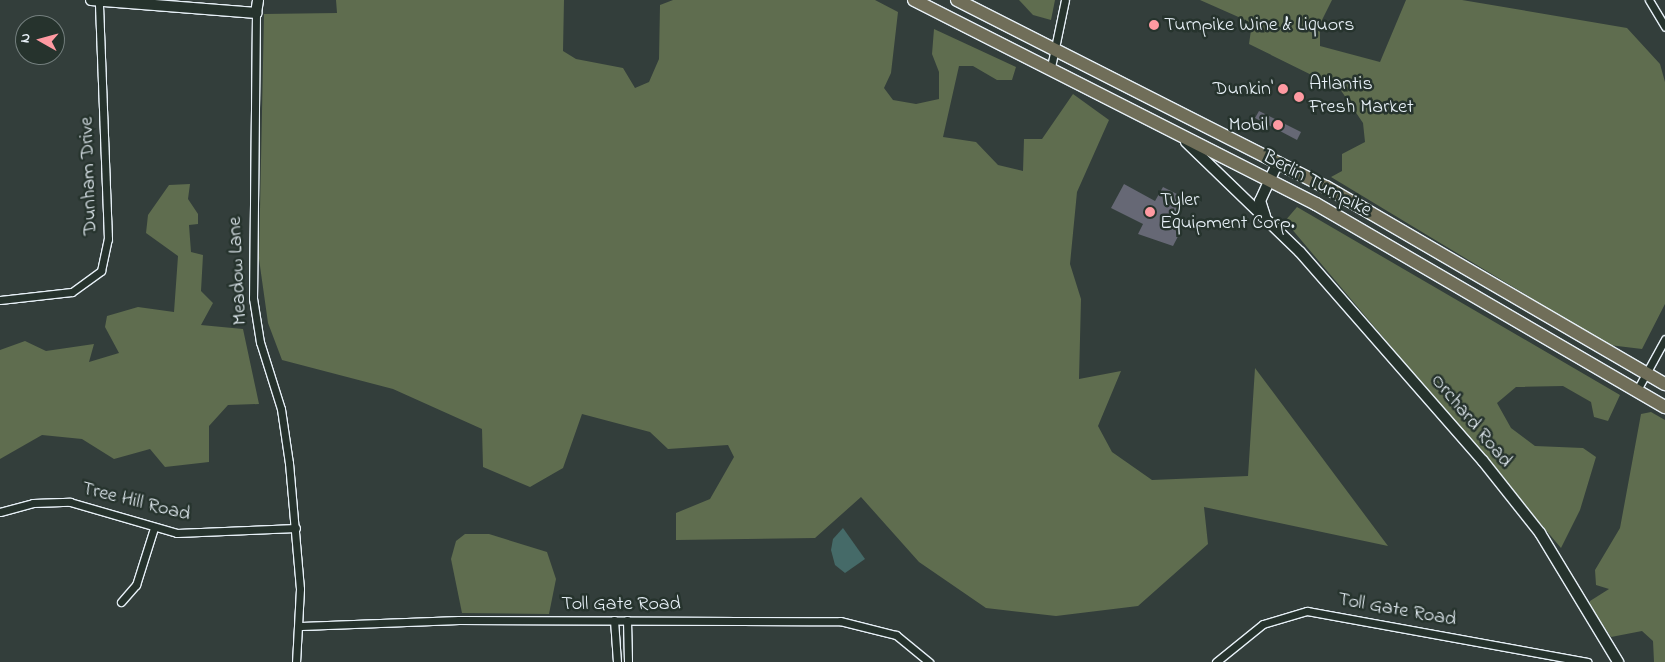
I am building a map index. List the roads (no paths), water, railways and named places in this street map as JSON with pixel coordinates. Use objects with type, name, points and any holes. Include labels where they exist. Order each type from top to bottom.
[{"type":"highway","name":"Berlin Turnpike","points":[[914,0],[1159,121],[1270,179],[1665,407]]},
{"type":"highway","name":"Berlin Turnpike","points":[[957,0],[1058,49],[1278,162],[1665,384]]},
{"type":"street","name":"Meadow Lane","points":[[258,0],[256,13],[253,298],[260,342],[281,409],[296,528],[301,626],[296,662]]},
{"type":"street","points":[[1051,67],[1058,49],[1064,0]]},
{"type":"street","points":[[1649,0],[1665,27]]},
{"type":"street","points":[[95,1],[256,13]]},
{"type":"street","name":"Dunham Drive","points":[[0,300],[72,292],[101,271],[108,240],[95,1]]},
{"type":"street","name":"Orchard Road","points":[[1159,121],[1271,223]]},
{"type":"street","name":"Orchard Road","points":[[1278,162],[1260,209],[1413,379],[1526,514],[1618,662]]},
{"type":"street","points":[[1636,390],[1665,339]]},
{"type":"street","name":"Tree Hill Road","points":[[0,512],[33,504],[70,502],[154,528],[194,534],[296,528]]},
{"type":"street","points":[[121,602],[136,584],[154,528]]},
{"type":"street","name":"Toll Gate Road","points":[[1216,662],[1263,624],[1307,611],[1586,662]]},
{"type":"street","name":"Toll Gate Road","points":[[301,626],[422,620],[860,623],[896,635],[928,662]]},
{"type":"street","points":[[614,620],[617,659],[628,659],[627,620]]},
{"type":"water","points":[[843,528],[865,559],[845,573],[835,565],[831,550],[833,539]]},
{"type":"place","name":"Turnpike Wine & Liquors","points":[[1154,25]]},
{"type":"place","name":"Dunkin'","points":[[1283,89]]},
{"type":"place","name":"Atlantis Fresh Market","points":[[1299,97]]},
{"type":"place","name":"Mobil","points":[[1278,125]]},
{"type":"place","name":"Tyler Equipment Corp.","points":[[1150,212]]}]
